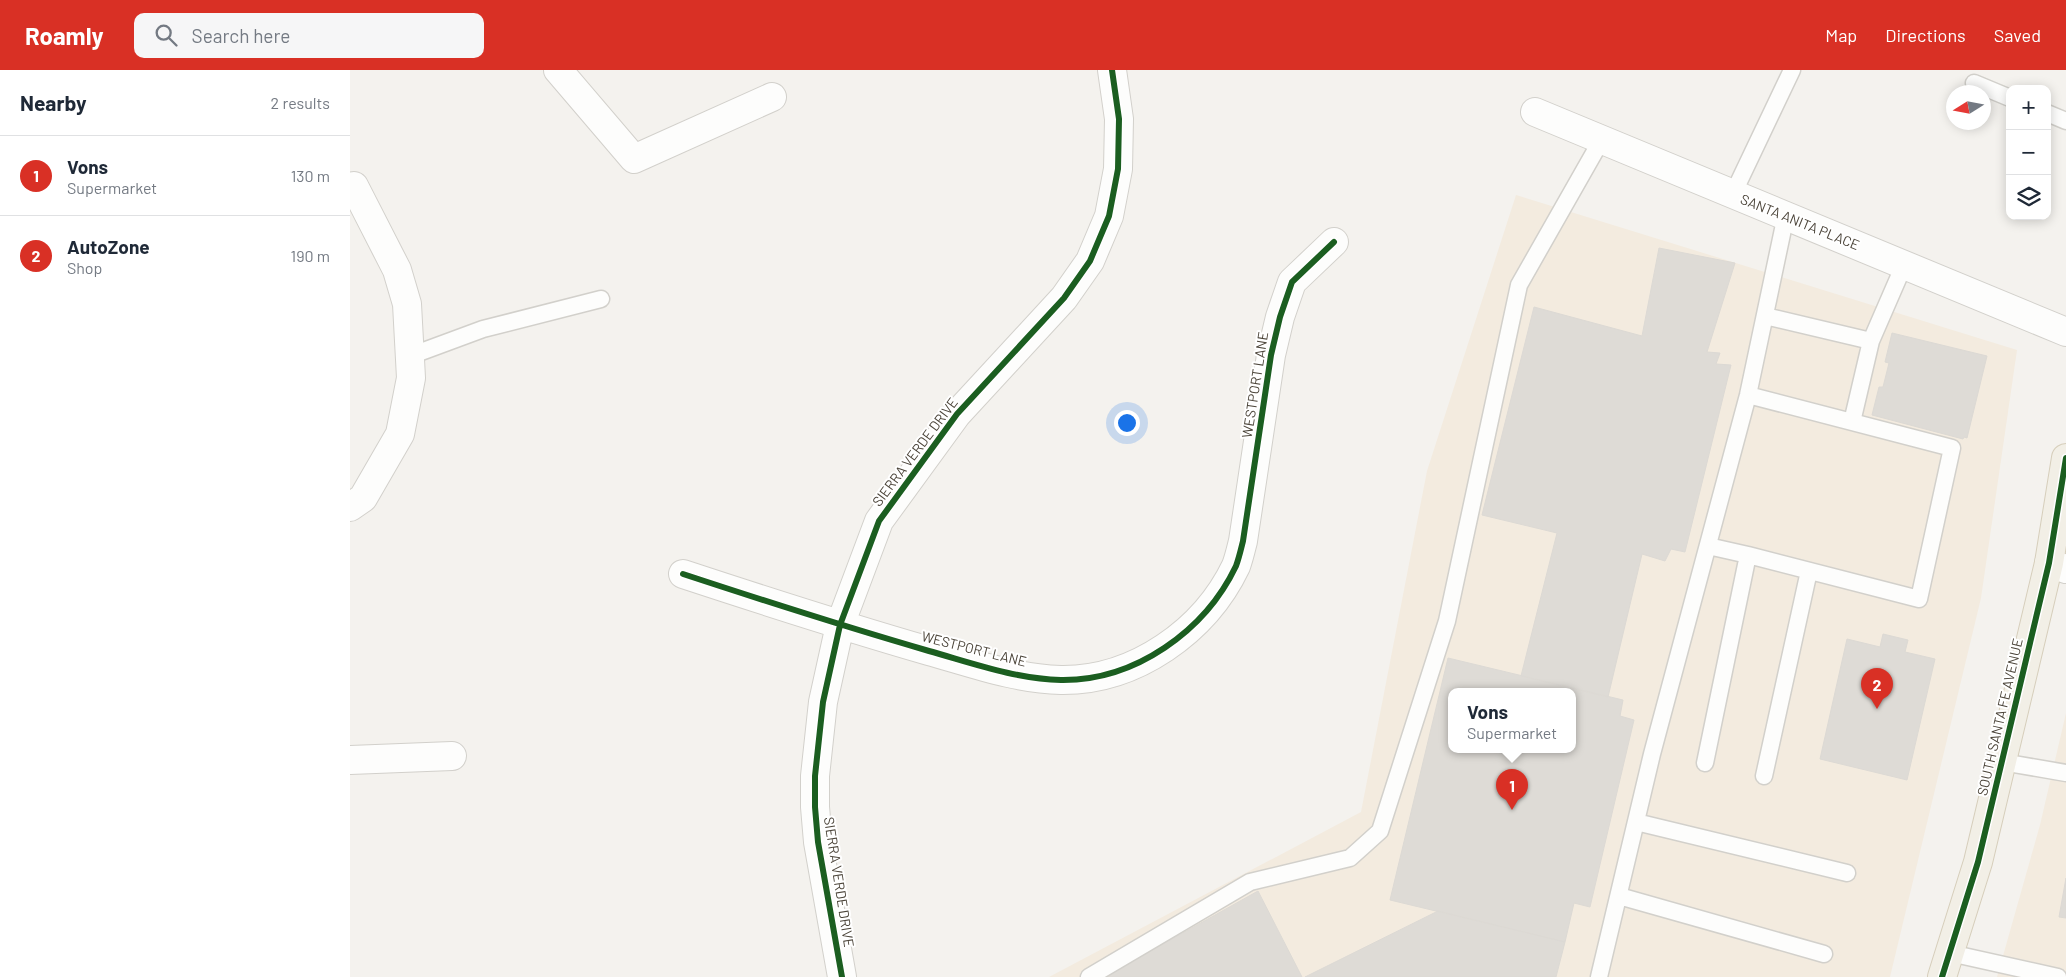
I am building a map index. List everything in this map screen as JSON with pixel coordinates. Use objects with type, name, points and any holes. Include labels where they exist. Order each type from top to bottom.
[{"type":"main road","name":"SOUTH SANTA FE AVENUE","points":[[1946,965],[1978,862],[2002,762],[2058,566],[2066,458]]},
{"type":"street","points":[[558,70],[634,158],[772,97]]},
{"type":"street","name":"SIERRA VERDE DRIVE","points":[[842,977],[820,856],[815,807],[815,776],[823,702],[840,626],[879,521],[957,414],[1064,298],[1090,261],[1110,216],[1118,169],[1118,119],[1112,70]]},
{"type":"street","name":"SANTA ANITA PLACE","points":[[1535,112],[2066,332]]},
{"type":"street","points":[[350,508],[363,498],[400,434],[411,378],[407,304],[397,270],[354,186]]},
{"type":"street","name":"WESTPORT LANE","points":[[683,574],[840,626],[1004,672],[1061,680],[1099,676],[1126,669],[1161,650],[1196,623],[1226,583],[1237,564],[1243,541],[1271,355],[1283,308],[1292,282],[1334,242]]},
{"type":"street","points":[[350,760],[452,756]]},
{"type":"lane","points":[[1733,194],[1792,70]]},
{"type":"lane","points":[[1974,82],[2006,96]]},
{"type":"lane","points":[[2051,115],[2066,121]]},
{"type":"lane","points":[[1089,977],[1250,882],[1350,858],[1380,831],[1447,621],[1519,285],[1602,139]]},
{"type":"lane","points":[[1599,977],[1636,822],[1748,395],[1786,216]]},
{"type":"lane","points":[[1852,422],[1871,341],[1904,265]]},
{"type":"lane","points":[[410,356],[483,329],[601,299]]},
{"type":"lane","points":[[1765,316],[1871,341]]},
{"type":"lane","points":[[1708,546],[1919,599],[1952,448],[1748,395]]},
{"type":"lane","points":[[1706,763],[1748,555]]},
{"type":"lane","points":[[1764,776],[1809,571]]},
{"type":"lane","points":[[2002,762],[2066,772]]},
{"type":"lane","points":[[1636,822],[1847,873]]},
{"type":"lane","points":[[1618,896],[1824,954]]},
{"type":"lane","points":[[1946,965],[2058,977]]},
{"type":"shaded area","points":[[1516,195],[2017,350],[1981,598],[1890,977],[1049,977],[1361,812],[1427,471]]},
{"type":"shaded area","points":[[2066,713],[2066,977],[1997,977],[2040,825]]},
{"type":"building","points":[[1659,248],[1735,263],[1707,352],[1720,353],[1716,364],[1731,365],[1685,552],[1671,549],[1665,561],[1642,554],[1608,697],[1521,676],[1557,533],[1482,515],[1534,307],[1642,336]]},
{"type":"building","points":[[1892,333],[1987,356],[1967,438],[1964,437],[1963,439],[1872,415],[1879,387],[1883,387],[1889,363],[1885,362]]},
{"type":"building","points":[[1883,634],[1908,640],[1905,652],[1935,659],[1907,780],[1820,759],[1847,639],[1880,647]]},
{"type":"building","points":[[1448,658],[1573,688],[1448,688],[1448,753],[1576,753],[1576,689],[1623,700],[1620,716],[1634,720],[1590,907],[1574,903],[1565,942],[1390,900]]},
{"type":"building","points":[[2066,878],[2066,918],[2059,917]]},
{"type":"building","points":[[1258,891],[1302,977],[1104,977]]},
{"type":"building","points":[[1438,911],[1565,942],[1556,977],[1305,977]]},
{"type":"cycle path","points":[[842,977],[818,842],[815,807],[815,776],[823,702],[840,625],[879,521],[957,414],[1064,298],[1090,261],[1109,216],[1118,169],[1119,119],[1112,70]]},
{"type":"cycle path","points":[[683,574],[898,642],[994,670],[1027,677],[1061,680],[1088,678],[1115,672],[1141,662],[1165,648],[1187,631],[1223,590],[1236,566],[1243,541],[1271,355],[1280,317],[1292,282],[1334,242]]},
{"type":"cycle path","points":[[1942,977],[1978,862],[2049,563],[2066,458]]},
{"type":"place","name":"AutoZone","points":[[1877,709]]},
{"type":"place","name":"Vons","points":[[1512,810]]}]
